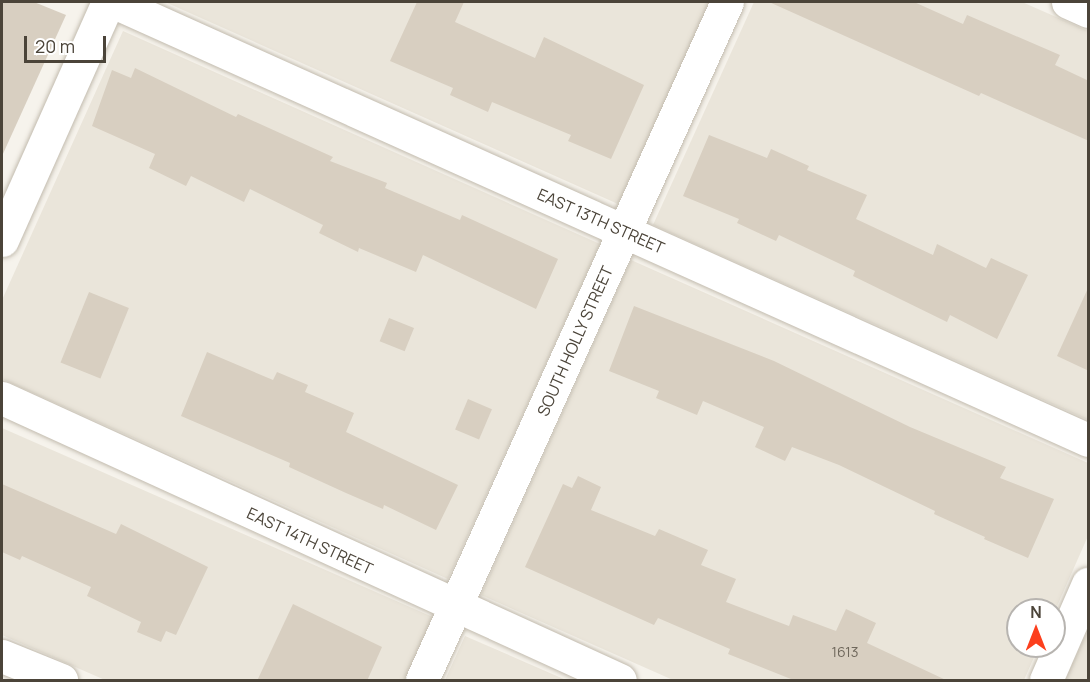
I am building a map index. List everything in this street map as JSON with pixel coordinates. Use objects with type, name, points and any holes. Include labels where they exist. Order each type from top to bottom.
[{"type":"street","points":[[2,240],[108,2]]},
{"type":"street","name":"EAST 13TH STREET","points":[[114,2],[1089,440]]},
{"type":"street","name":"SOUTH HOLLY STREET","points":[[422,681],[727,2]]},
{"type":"street","points":[[1068,2],[1089,11]]},
{"type":"street","name":"EAST 14TH STREET","points":[[2,399],[620,681]]},
{"type":"street","points":[[1046,681],[1089,584]]},
{"type":"street","points":[[2,656],[61,681]]},
{"type":"shaded area","points":[[165,2],[710,2],[618,204]]},
{"type":"shaded area","points":[[754,2],[1022,2],[1088,31],[1088,420],[653,225]]},
{"type":"shaded area","points":[[123,31],[600,244],[448,579],[2,379],[2,300]]},
{"type":"shaded area","points":[[631,260],[1088,463],[1088,536],[1061,598],[1006,598],[1006,658],[1034,658],[1024,680],[673,680],[481,595]]},
{"type":"shaded area","points":[[2,428],[435,618],[407,680],[105,680],[2,635]]},
{"type":"shaded area","points":[[1088,630],[1088,680],[1065,680]]},
{"type":"shaded area","points":[[465,636],[566,680],[445,680]]},
{"type":"building","points":[[2,2],[34,2],[66,15],[2,156]]},
{"type":"building","points":[[417,2],[464,2],[455,22],[535,58],[544,37],[644,85],[611,159],[568,141],[571,135],[492,102],[488,112],[450,95],[453,88],[390,61]]},
{"type":"building","points":[[769,2],[914,2],[963,24],[967,15],[1060,55],[1055,65],[1089,81],[1089,141],[981,93],[979,96]]},
{"type":"building","points":[[135,68],[236,117],[238,114],[333,157],[330,161],[387,183],[385,188],[460,220],[462,215],[558,259],[536,309],[423,255],[416,272],[359,248],[358,252],[319,233],[323,225],[250,189],[244,202],[191,176],[186,186],[149,168],[155,154],[92,126],[112,70],[131,78]]},
{"type":"building","points":[[709,135],[767,158],[771,149],[809,166],[807,170],[867,195],[856,219],[933,255],[937,244],[986,268],[991,258],[1028,275],[997,339],[950,315],[947,322],[853,276],[855,271],[779,235],[776,241],[737,223],[739,219],[683,196]]},
{"type":"building","points":[[1089,286],[1089,371],[1057,356]]},
{"type":"building","points":[[89,292],[129,308],[100,379],[61,362]]},
{"type":"building","points":[[634,306],[774,361],[910,427],[1006,467],[1000,478],[1054,499],[1028,558],[984,539],[985,537],[934,514],[935,511],[839,465],[792,447],[785,461],[755,447],[764,427],[703,401],[697,415],[656,398],[659,391],[609,371]]},
{"type":"building","points":[[389,318],[414,328],[405,351],[380,341]]},
{"type":"building","points":[[207,352],[273,380],[277,372],[308,385],[305,392],[354,413],[346,432],[458,485],[436,530],[384,505],[383,509],[346,493],[289,467],[290,463],[181,416]]},
{"type":"building","points":[[468,399],[492,409],[479,440],[455,429]]},
{"type":"building","points":[[578,476],[601,487],[591,510],[655,536],[659,529],[708,550],[701,565],[736,579],[726,602],[789,626],[793,615],[836,631],[846,609],[876,623],[867,643],[948,681],[796,681],[728,654],[730,649],[658,618],[654,625],[525,567],[563,484],[572,488]]},
{"type":"building","points":[[2,484],[116,534],[121,524],[208,567],[176,635],[166,631],[161,642],[137,632],[141,622],[87,596],[91,587],[22,556],[20,560],[2,552]]},
{"type":"building","points":[[293,604],[382,647],[367,681],[257,681]]}]
